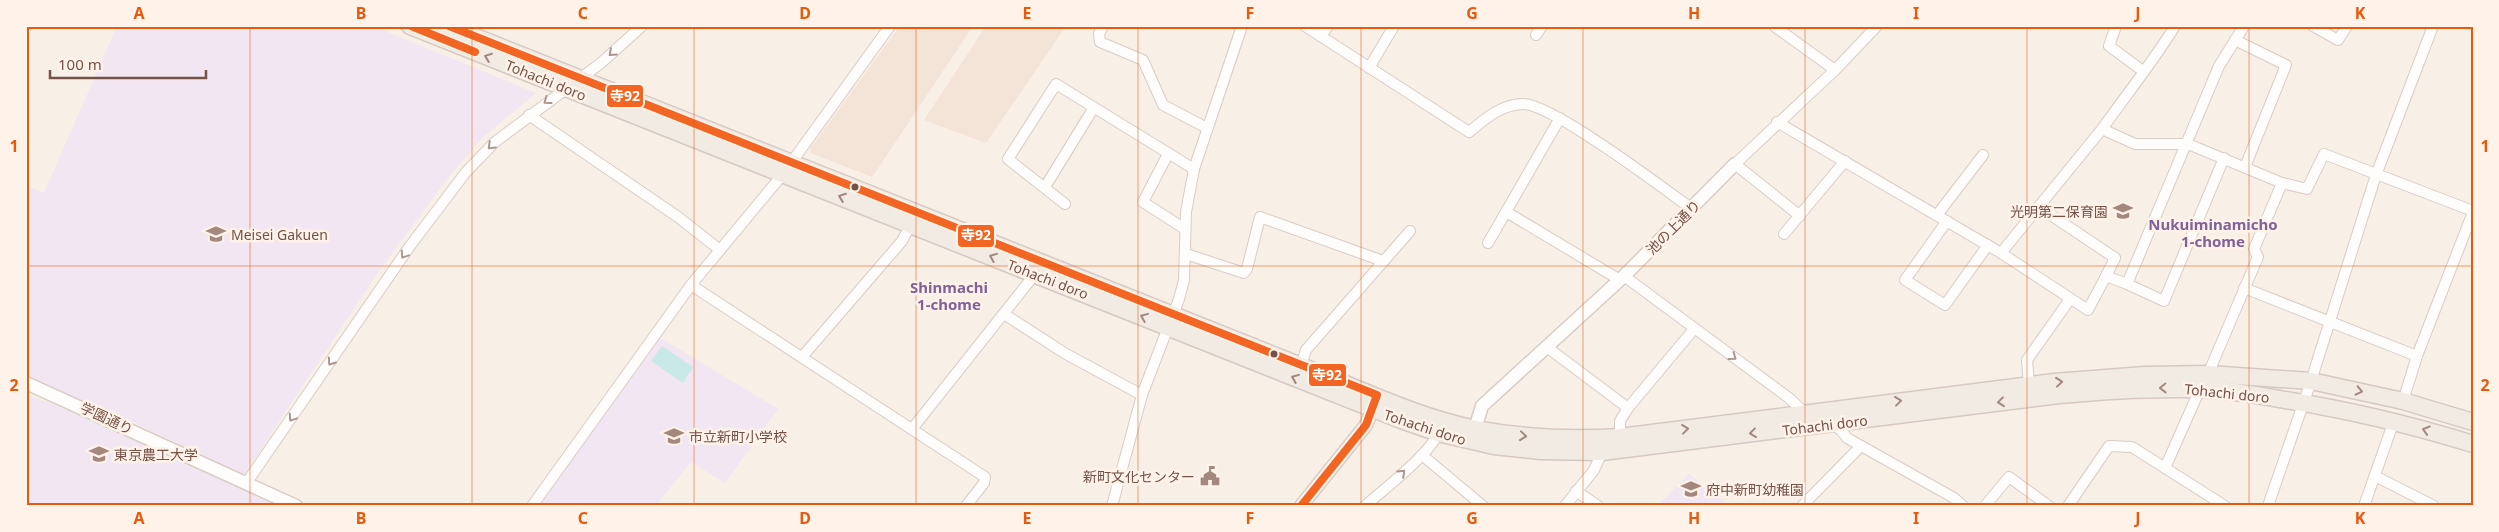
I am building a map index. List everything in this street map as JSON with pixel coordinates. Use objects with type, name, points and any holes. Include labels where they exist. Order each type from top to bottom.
[{"type":"main road","name":"Tohachi doro","points":[[410,26],[566,87],[787,168],[1172,320],[1375,403],[1475,429],[1536,438],[1582,439],[1620,437],[2029,385],[2121,376],[2208,374],[2311,381],[2403,401],[2473,422]]},
{"type":"main road","name":"Tohachi doro","points":[[448,26],[580,78],[911,224],[1035,274],[1301,366],[1438,433],[1479,443],[1518,449],[1567,453],[1602,452],[2059,395],[2128,389],[2200,389],[2304,403],[2394,421],[2473,444]]},
{"type":"street","points":[[247,482],[410,246],[466,172],[495,142],[580,78],[642,26]]},
{"type":"street","points":[[532,506],[630,373],[690,285],[787,168],[890,26]]},
{"type":"street","points":[[1103,26],[1099,34],[1100,42],[1143,60],[1163,104],[1207,128]]},
{"type":"street","points":[[1112,506],[1142,395],[1172,320],[1184,280],[1185,229],[1194,169],[1242,26]]},
{"type":"street","points":[[1305,26],[1469,132],[1494,111],[1521,104],[1535,106],[1560,118],[1692,209]]},
{"type":"street","points":[[1321,36],[1328,26]]},
{"type":"street","points":[[1369,68],[1394,26]]},
{"type":"street","points":[[1774,26],[1835,70]]},
{"type":"street","name":"池の上通り","points":[[1475,429],[1482,406],[1548,348],[1622,278],[1777,122],[1835,70],[1877,26]]},
{"type":"street","points":[[2116,26],[2109,46],[2143,71]]},
{"type":"street","points":[[2002,253],[2102,129],[2143,71],[2158,54],[2175,26]]},
{"type":"street","points":[[2127,284],[2188,144],[2219,66],[2244,26]]},
{"type":"street","points":[[2313,26],[2338,40],[2347,26]]},
{"type":"street","points":[[2268,506],[2304,403],[2376,175],[2433,26]]},
{"type":"street","points":[[2235,40],[2286,65],[2245,167]]},
{"type":"street","points":[[1065,204],[1008,159],[1056,84],[1093,109],[1194,169]]},
{"type":"street","points":[[1045,187],[1093,109]]},
{"type":"street","points":[[529,115],[678,217],[720,250]]},
{"type":"street","points":[[1488,243],[1508,213],[1560,118]]},
{"type":"street","points":[[1777,122],[2002,253],[2088,310],[2115,258],[2039,208]]},
{"type":"street","points":[[2102,129],[2135,144],[2188,144],[2282,183],[2307,189],[2324,154],[2473,212],[2418,356],[2403,401]]},
{"type":"street","points":[[1168,154],[1143,202],[1185,229]]},
{"type":"street","points":[[1983,155],[1904,280],[1945,305],[1988,245]]},
{"type":"street","points":[[2106,276],[2164,301],[2224,158]]},
{"type":"street","points":[[1784,234],[1845,162]]},
{"type":"street","points":[[1735,164],[1800,216]]},
{"type":"street","points":[[2208,374],[2258,258],[2254,249],[2282,183]]},
{"type":"street","points":[[1508,213],[1622,278],[1789,398],[1803,413],[1830,424],[1861,446],[1940,489],[1963,506]]},
{"type":"street","points":[[1186,254],[1244,273],[1247,268],[1260,216],[1383,261]]},
{"type":"street","points":[[802,357],[902,241],[911,224]]},
{"type":"street","points":[[1301,366],[1306,350],[1410,231]]},
{"type":"street","points":[[912,430],[1035,274]]},
{"type":"street","points":[[690,285],[985,477],[984,483],[966,506]]},
{"type":"street","points":[[2244,288],[2418,356]]},
{"type":"street","points":[[2029,385],[2027,360],[2070,299]]},
{"type":"street","points":[[1004,314],[1066,354],[1142,395]]},
{"type":"street","points":[[1620,437],[1620,421],[1628,408],[1694,329]]},
{"type":"street","points":[[1548,348],[1628,408]]},
{"type":"street","name":"学園通り","points":[[26,383],[247,482],[296,506]]},
{"type":"street","points":[[2165,468],[2200,389]]},
{"type":"street","points":[[1301,506],[1360,433],[1375,403]]},
{"type":"street","points":[[2364,506],[2394,421]]},
{"type":"street","points":[[1365,506],[1434,443],[1438,433]]},
{"type":"street","points":[[1802,506],[1861,446]]},
{"type":"street","points":[[2068,506],[2109,446],[2132,447],[2224,505]]},
{"type":"street","points":[[1565,506],[1594,470],[1602,452]]},
{"type":"street","points":[[1422,455],[1483,506]]},
{"type":"street","points":[[2375,476],[2434,506]]},
{"type":"street","points":[[1985,506],[2009,477],[2049,506]]},
{"type":"street","points":[[1576,491],[1598,506]]},
{"type":"shaded area","name":"Meisei Gakuen","points":[[117,26],[373,26],[536,93],[482,138],[447,179],[376,275],[244,475],[122,417],[26,380],[26,186],[44,193]]},
{"type":"shaded area","points":[[900,26],[973,26],[872,177],[811,153],[810,149]]},
{"type":"shaded area","points":[[986,26],[1066,26],[986,143],[924,120]]},
{"type":"shaded area","name":"市立新町小学校","points":[[659,337],[778,409],[725,483],[691,462],[655,506],[538,506]]},
{"type":"shaded area","name":"東京農工大学","points":[[26,394],[101,422],[280,506],[26,506]]},
{"type":"shaded area","name":"府中新町幼稚園","points":[[1689,474],[1730,506],[1658,505]]},
{"type":"water","points":[[662,346],[693,367],[683,383],[651,361]]},
{"type":"transit line","name":"寺92","points":[[411,26],[475,52]]},
{"type":"transit line","name":"寺92","points":[[449,26],[1377,395],[1366,425],[1301,506]]},
{"type":"place","name":"光明第二保育園","points":[[2123,211]]},
{"type":"place","name":"Meisei Gakuen","points":[[216,234]]},
{"type":"place","name":"市立新町小学校","points":[[674,436]]},
{"type":"place","name":"東京農工大学","points":[[99,454]]},
{"type":"place","name":"新町文化センター","points":[[1210,476]]},
{"type":"place","name":"府中新町幼稚園","points":[[1691,489]]},
{"type":"district","name":"Nukuiminamicho 1-chome","points":[[2213,232]]},
{"type":"district","name":"Shinmachi 1-chome","points":[[949,296]]}]
